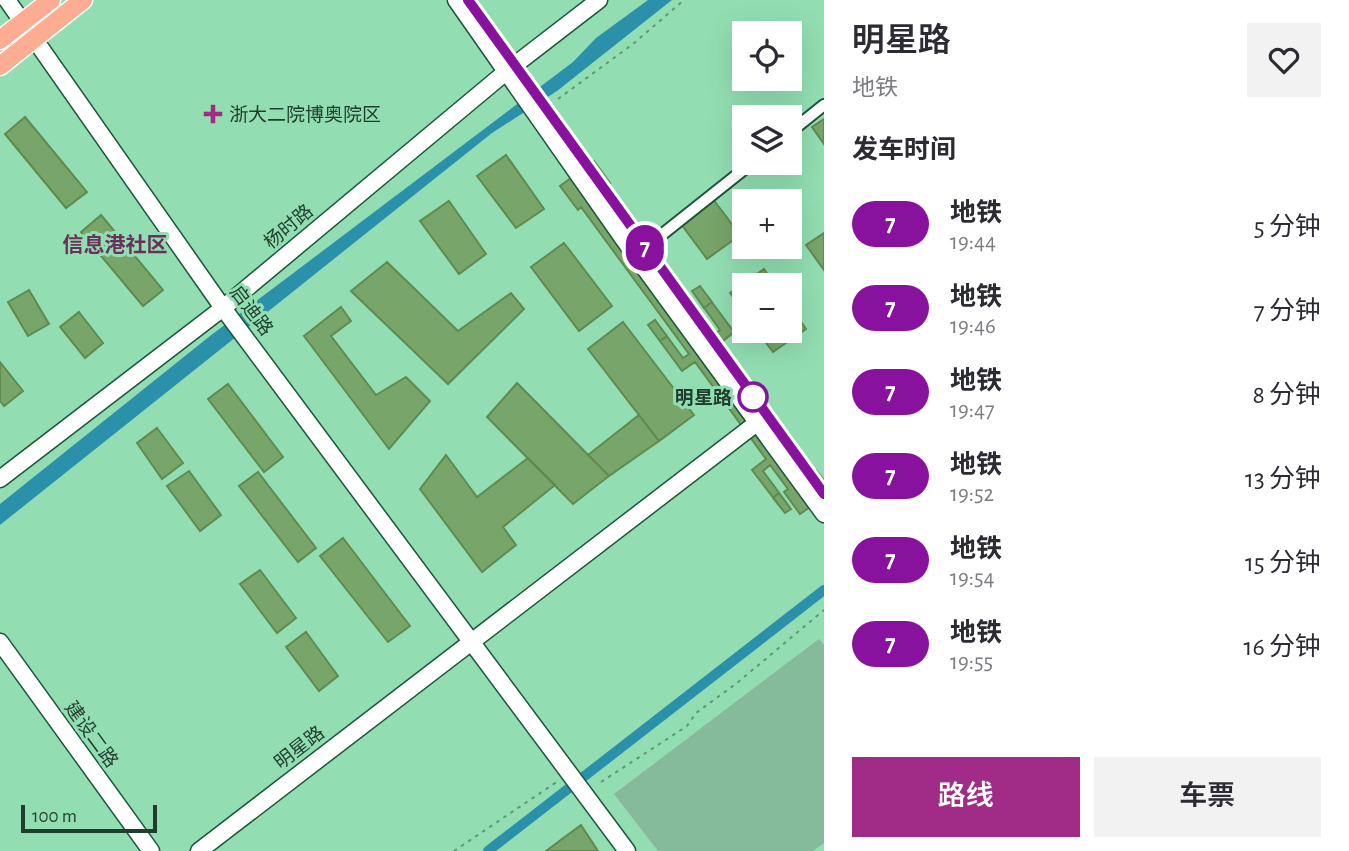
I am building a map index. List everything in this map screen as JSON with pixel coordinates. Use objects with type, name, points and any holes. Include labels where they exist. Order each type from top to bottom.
[{"type":"main road","points":[[0,40],[51,0]]},
{"type":"main road","points":[[0,66],[83,0]]},
{"type":"street","name":"启迪路","points":[[7,0],[226,312],[470,641],[563,775],[583,793],[627,851]]},
{"type":"street","points":[[456,0],[635,256],[824,514]]},
{"type":"street","name":"杨时路","points":[[0,479],[226,312],[507,71],[599,0]]},
{"type":"street","points":[[802,123],[824,105]]},
{"type":"street","points":[[635,256],[737,175]]},
{"type":"street","name":"明星路","points":[[200,851],[758,422]]},
{"type":"street","name":"建设二路","points":[[0,642],[151,851]]},
{"type":"path","points":[[558,99],[633,44],[684,0]]},
{"type":"path","points":[[601,782],[687,726],[696,713],[737,683],[824,610]]},
{"type":"path","points":[[454,851],[563,775]]},
{"type":"green space","points":[[819,639],[824,645],[824,843],[813,851],[658,851],[614,794]]},
{"type":"water","points":[[648,0],[672,0],[557,91],[492,133],[0,525],[0,504],[210,336],[573,62],[596,38]]},
{"type":"building","points":[[25,117],[87,192],[66,208],[5,134]]},
{"type":"building","points":[[824,119],[824,144],[812,127]]},
{"type":"building","points":[[506,155],[544,209],[516,228],[477,176]]},
{"type":"building","name":"明星路","points":[[594,161],[610,183],[607,185],[716,333],[720,330],[692,291],[700,286],[732,329],[732,334],[722,342],[793,439],[795,447],[813,472],[816,470],[824,480],[824,497],[800,514],[784,492],[788,489],[770,465],[763,471],[791,509],[785,513],[752,470],[766,459],[695,362],[682,371],[648,325],[655,320],[683,358],[689,354],[581,207],[578,210],[560,186]]},
{"type":"building","points":[[713,199],[732,224],[732,241],[707,259],[681,224]]},
{"type":"building","points":[[449,201],[486,254],[459,274],[420,221]]},
{"type":"building","points":[[101,215],[163,290],[143,306],[81,232]]},
{"type":"building","points":[[824,233],[824,270],[806,245]]},
{"type":"building","points":[[564,243],[612,306],[579,331],[531,267]]},
{"type":"building","points":[[387,262],[458,331],[511,293],[524,309],[448,384],[351,291]]},
{"type":"building","points":[[700,286],[712,302],[704,308],[692,291]]},
{"type":"building","points":[[29,290],[49,324],[28,336],[8,302]]},
{"type":"building","points":[[341,307],[351,321],[331,336],[376,395],[406,377],[430,401],[389,449],[304,336]]},
{"type":"building","points":[[79,312],[103,343],[85,358],[60,327]]},
{"type":"building","points":[[655,320],[667,336],[660,341],[648,325]]},
{"type":"building","points":[[623,322],[694,415],[659,441],[588,349]]},
{"type":"building","points":[[766,343],[786,343],[773,352]]},
{"type":"building","points":[[0,362],[23,391],[4,406],[0,401]]},
{"type":"building","points":[[517,383],[609,476],[573,504],[487,417]]},
{"type":"building","points":[[228,384],[283,457],[264,472],[208,399]]},
{"type":"building","points":[[639,415],[659,441],[609,476],[588,455]]},
{"type":"building","points":[[157,428],[183,463],[162,479],[137,443]]},
{"type":"building","points":[[446,455],[477,497],[528,458],[555,485],[503,527],[516,545],[482,572],[420,489]]},
{"type":"building","points":[[189,471],[221,515],[200,531],[167,486]]},
{"type":"building","points":[[258,472],[316,548],[298,562],[239,486]]},
{"type":"building","points":[[779,493],[791,509],[785,513],[773,498]]},
{"type":"building","points":[[343,538],[410,626],[388,642],[320,556]]},
{"type":"building","points":[[260,570],[296,618],[277,633],[240,584]]},
{"type":"building","points":[[306,632],[338,676],[319,691],[286,647]]},
{"type":"building","points":[[581,825],[598,851],[546,851]]},
{"type":"waterway","points":[[488,851],[824,590]]},
{"type":"metro line","name":"7","points":[[468,0],[824,494]]},
{"type":"place","name":"浙大二院博奥院区","points":[[213,114]]},
{"type":"place","name":"明星路","points":[[753,397]]},
{"type":"district","name":"信息港社区","points":[[115,245]]}]
